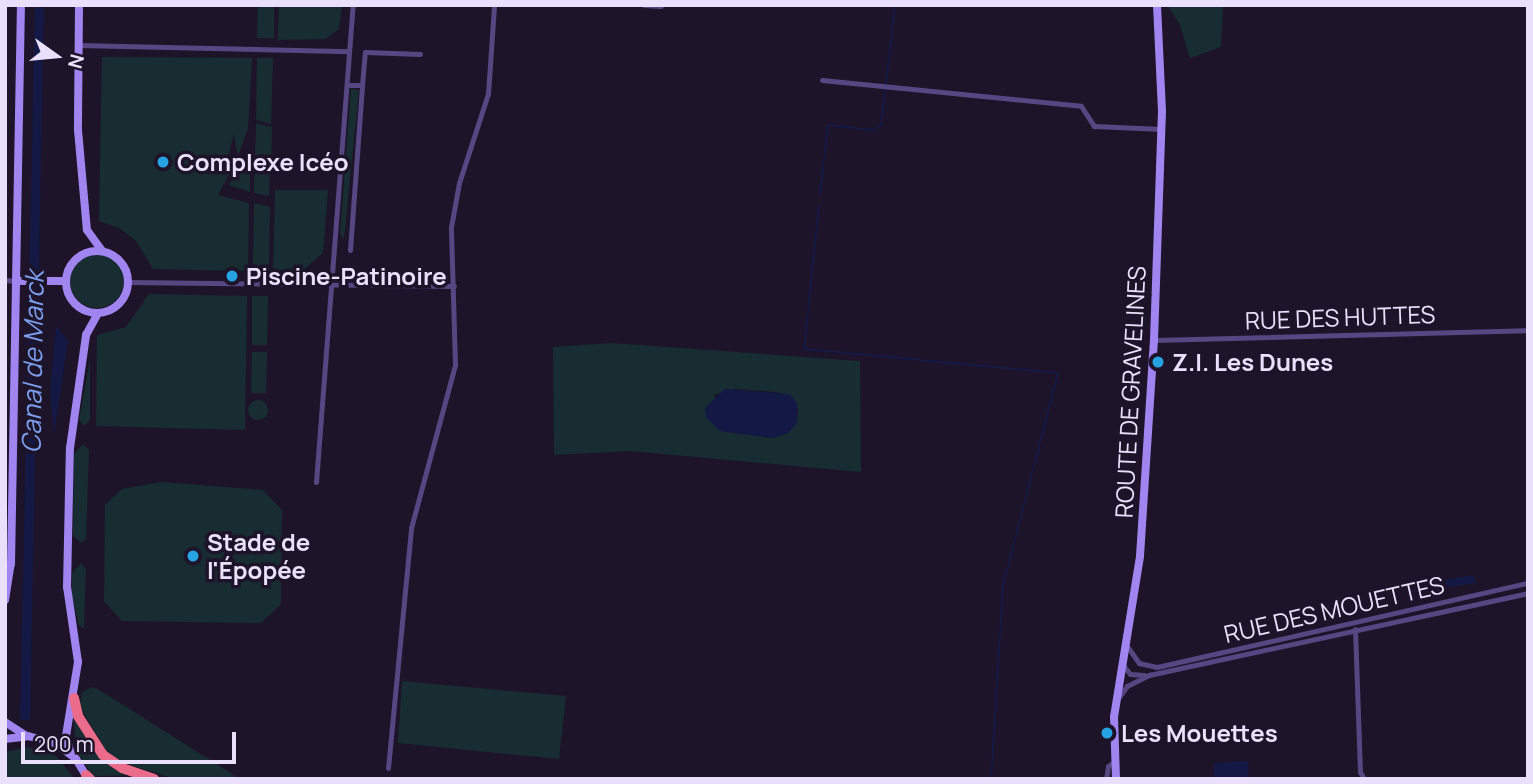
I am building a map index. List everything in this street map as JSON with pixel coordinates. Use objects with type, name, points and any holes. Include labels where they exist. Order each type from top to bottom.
[{"type":"highway","points":[[74,698],[78,716],[103,755],[122,768],[154,779]]},
{"type":"street","points":[[5,600],[11,555],[21,5]]},
{"type":"street","points":[[79,5],[78,120],[88,230],[102,251],[122,263],[128,282],[120,303],[98,313],[86,335],[70,448],[67,587],[78,654],[74,698],[66,736],[71,754],[88,778]]},
{"type":"street","points":[[316,482],[353,5]]},
{"type":"street","points":[[387,768],[410,535],[453,375],[454,285],[451,227],[459,183],[486,99],[495,5]]},
{"type":"street","points":[[644,5],[661,6]]},
{"type":"street","name":"ROUTE DE GRAVELINES","points":[[1116,779],[1116,703],[1139,562],[1154,340],[1162,129],[1157,5]]},
{"type":"street","points":[[78,46],[349,51]]},
{"type":"street","points":[[350,250],[365,52],[420,54]]},
{"type":"street","points":[[822,80],[1081,106],[1094,127],[1162,129]]},
{"type":"street","points":[[347,85],[362,85]]},
{"type":"street","points":[[335,243],[351,243]]},
{"type":"street","points":[[98,313],[74,303],[66,281],[77,258],[102,251]]},
{"type":"street","points":[[5,281],[66,281]]},
{"type":"street","points":[[128,282],[454,285]]},
{"type":"street","name":"RUE DES HUTTES","points":[[1154,340],[1528,330]]},
{"type":"street","name":"RUE DES MOUETTES","points":[[1127,672],[1528,583]]},
{"type":"street","name":"RUE DES MOUETTES","points":[[1116,703],[1127,686],[1149,675],[1528,593]]},
{"type":"street","points":[[1354,623],[1360,772],[1364,779]]},
{"type":"street","points":[[1126,638],[1133,657],[1147,667]]},
{"type":"street","points":[[1118,681],[1127,672],[1122,659]]},
{"type":"street","name":"RUE DES MOUETTES","points":[[1127,672],[1149,675]]},
{"type":"street","points":[[5,722],[28,736]]},
{"type":"street","points":[[5,738],[28,736],[49,740],[71,754]]},
{"type":"street","points":[[1106,779],[1108,766],[1114,762]]},
{"type":"green space","points":[[258,5],[274,5],[274,38],[257,38]]},
{"type":"green space","points":[[279,5],[342,5],[339,29],[325,39],[278,40]]},
{"type":"green space","points":[[1167,5],[1223,5],[1221,47],[1190,58],[1180,25]]},
{"type":"green space","name":"Complexe Icéo","points":[[102,57],[252,58],[248,128],[238,156],[234,134],[225,168],[237,160],[218,195],[249,203],[248,271],[153,269],[137,242],[121,229],[99,221]]},
{"type":"green space","points":[[257,58],[273,58],[271,124],[256,120]]},
{"type":"green space","points":[[351,89],[359,90],[344,239],[340,234]]},
{"type":"green space","points":[[256,123],[272,127],[271,165],[255,161]]},
{"type":"green space","points":[[240,160],[250,163],[250,192],[229,185]]},
{"type":"green space","points":[[255,164],[270,168],[269,196],[254,193]]},
{"type":"green space","points":[[275,190],[328,190],[323,253],[302,271],[273,270]]},
{"type":"green space","points":[[254,203],[270,207],[269,271],[253,271]]},
{"type":"green space","points":[[97,254],[116,262],[124,281],[116,300],[97,308],[78,300],[70,281],[78,262]]},
{"type":"green space","points":[[149,294],[247,296],[245,430],[96,426],[97,335],[126,327]]},
{"type":"green space","points":[[252,296],[268,296],[267,345],[252,345]]},
{"type":"green space","points":[[612,343],[860,361],[861,472],[630,451],[554,455],[553,347]],"holes":[[[735,389],[777,392],[798,408],[797,423],[788,433],[773,438],[720,431],[714,395]]]},
{"type":"green space","points":[[252,352],[267,352],[266,393],[251,393]]},
{"type":"green space","points":[[90,360],[90,420],[84,426],[79,420]]},
{"type":"green space","points":[[258,400],[265,403],[268,410],[265,417],[258,420],[251,417],[248,410],[251,403]]},
{"type":"green space","points":[[83,444],[89,450],[86,539],[81,543],[73,535],[74,454]]},
{"type":"green space","name":"Stade de l'Épopée","points":[[161,482],[263,490],[282,510],[281,604],[261,623],[122,621],[104,601],[105,505],[122,489]]},
{"type":"green space","points":[[81,563],[86,569],[84,629],[79,625],[72,596],[72,573]]},
{"type":"green space","points":[[402,681],[566,696],[559,759],[398,743]]},
{"type":"green space","points":[[92,687],[240,779],[176,779],[123,763],[106,750],[80,707],[82,692]]},
{"type":"green space","points":[[74,717],[101,758],[132,775],[93,776],[75,749]]},
{"type":"green space","points":[[28,747],[56,756],[75,779],[5,779],[5,752]]},
{"type":"water","name":"Canal de Marck","points":[[35,5],[44,5],[30,720],[20,720]]},
{"type":"water","points":[[56,325],[68,341],[54,436],[50,392]]},
{"type":"water","points":[[725,389],[790,394],[797,403],[797,423],[788,433],[773,438],[720,431],[706,417],[705,408]]},
{"type":"water","points":[[1473,575],[1476,583],[1403,594],[1407,586]]},
{"type":"water","points":[[1248,761],[1249,779],[1214,779],[1214,763]]},
{"type":"waterway","points":[[886,84],[895,5]]},
{"type":"waterway","points":[[820,194],[828,125],[873,130],[881,125],[885,90]]},
{"type":"waterway","points":[[819,205],[804,349],[1058,373],[1003,585],[991,779]]},
{"type":"place","name":"Complexe Icéo","points":[[163,162]]},
{"type":"place","name":"Piscine-Patinoire","points":[[232,276]]},
{"type":"place","name":"Z.I. Les Dunes","points":[[1158,362]]},
{"type":"place","name":"Stade de l'Épopée","points":[[193,556]]},
{"type":"place","name":"Les Mouettes","points":[[1107,733]]}]
